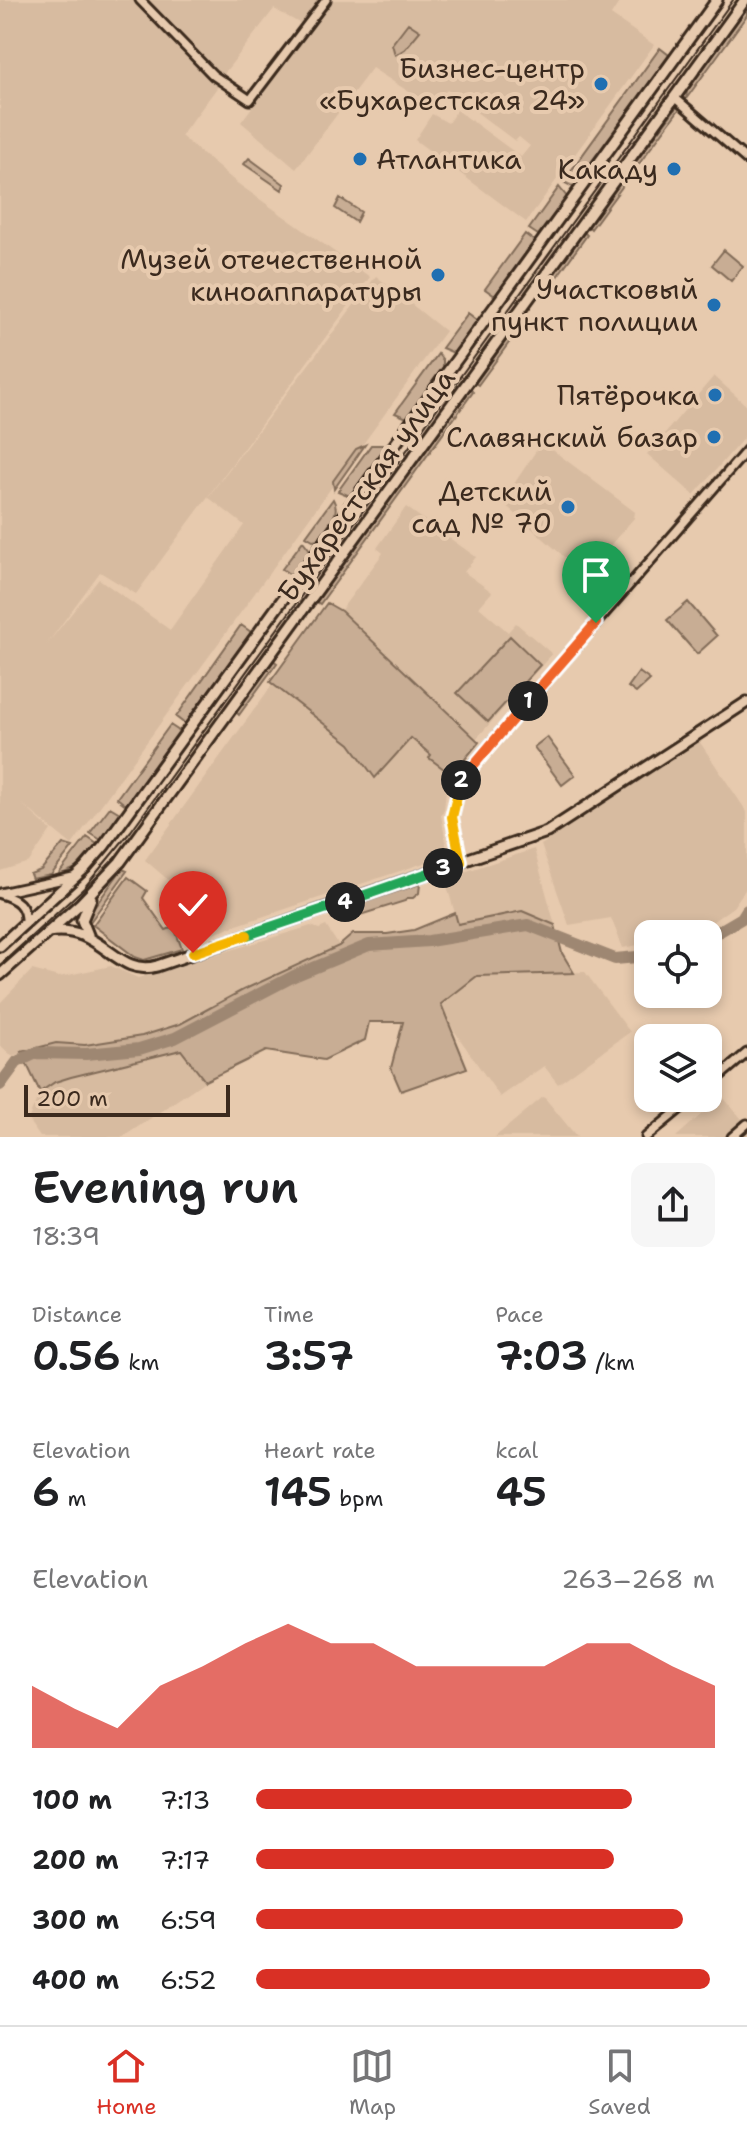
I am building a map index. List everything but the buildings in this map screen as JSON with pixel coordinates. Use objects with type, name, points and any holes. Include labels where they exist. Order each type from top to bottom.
[{"type":"main road","name":"Бухарестская улица","points":[[0,946],[97,855],[717,0]]},
{"type":"main road","name":"Бухарестская улица","points":[[0,975],[94,890],[120,862],[745,0]]},
{"type":"main road","points":[[619,137],[636,149]]},
{"type":"main road","points":[[48,932],[65,930],[88,935],[132,966],[152,967],[547,832],[747,702]]},
{"type":"main road","points":[[88,935],[82,920],[94,890]]},
{"type":"street","points":[[140,0],[213,75],[250,100],[326,0]]},
{"type":"street","points":[[674,97],[747,160]]},
{"type":"street","points":[[461,862],[452,817],[462,777],[747,450]]},
{"type":"street","points":[[0,893],[76,876]]},
{"type":"street","points":[[0,893],[21,905],[25,924]]},
{"type":"street","points":[[722,1074],[747,1053]]},
{"type":"street","points":[[646,1137],[676,1112]]},
{"type":"street","points":[[732,1137],[747,1124]]},
{"type":"shaded area","points":[[0,0],[320,0],[301,24],[274,9],[181,136],[237,183],[370,277],[136,594],[100,572],[47,644],[99,579],[170,630],[244,525],[208,497],[376,276],[445,331],[72,845],[21,803],[51,830],[29,862],[0,871]]},
{"type":"shaded area","points":[[332,0],[617,0],[620,1],[611,15],[654,45],[526,222],[415,140],[432,114],[448,123],[457,110],[521,157],[530,146],[519,137],[515,141],[447,90],[434,108],[372,68],[296,169],[241,122]]},
{"type":"shaded area","points":[[747,7],[747,15],[686,99],[687,91]]},
{"type":"shaded area","points":[[408,23],[420,31],[405,49],[395,55],[392,44]]},
{"type":"shaded area","points":[[660,48],[669,55],[573,187],[563,182]]},
{"type":"shaded area","points":[[676,108],[680,108],[591,229],[588,226]]},
{"type":"shaded area","points":[[249,158],[284,184],[282,190],[244,164]]},
{"type":"shaded area","points":[[559,187],[567,197],[538,235],[529,229]]},
{"type":"shaded area","points":[[340,198],[361,212],[356,222],[335,208]]},
{"type":"shaded area","points":[[584,232],[587,235],[546,292],[543,289]]},
{"type":"shaded area","points":[[525,234],[534,241],[495,296],[485,289]]},
{"type":"shaded area","points":[[724,250],[743,266],[731,281],[712,265]]},
{"type":"shaded area","points":[[468,313],[477,320],[454,353],[442,348]]},
{"type":"shaded area","points":[[515,327],[519,329],[478,385],[475,383]]},
{"type":"shaded area","points":[[438,354],[443,360],[443,367],[407,418],[395,413]]},
{"type":"shaded area","points":[[714,376],[747,406],[747,434],[694,495],[647,454]]},
{"type":"shaded area","points":[[470,389],[473,392],[320,604],[316,602]]},
{"type":"shaded area","name":"Детский сад № 70","points":[[542,442],[635,512],[634,518],[600,557],[590,557],[578,569],[502,502]]},
{"type":"shaded area","points":[[365,445],[334,489],[333,481],[356,449]]},
{"type":"shaded area","points":[[371,445],[385,448],[350,496],[338,491]]},
{"type":"shaded area","points":[[333,499],[336,510],[329,525],[318,539],[306,536]]},
{"type":"shaded area","points":[[406,507],[476,557],[464,572],[492,592],[479,607],[508,632],[516,623],[552,654],[476,739],[341,610],[383,553],[377,548]]},
{"type":"shaded area","points":[[303,541],[310,550],[292,576],[282,569]]},
{"type":"shaded area","points":[[688,602],[717,636],[697,654],[667,620]]},
{"type":"shaded area","points":[[327,603],[341,611],[479,742],[452,775],[429,758],[431,755],[411,738],[375,778],[350,744],[270,682]]},
{"type":"shaded area","points":[[241,625],[251,632],[185,724],[176,717]]},
{"type":"shaded area","points":[[510,636],[540,665],[488,722],[457,693]]},
{"type":"shaded area","points":[[273,660],[277,663],[239,715],[236,712]]},
{"type":"shaded area","points":[[639,672],[650,680],[636,693],[628,687]]},
{"type":"shaded area","points":[[272,685],[350,745],[374,778],[411,738],[431,756],[429,758],[452,776],[447,782],[441,815],[448,855],[198,938],[180,890],[145,860]]},
{"type":"shaded area","points":[[170,725],[179,731],[126,805],[117,798]]},
{"type":"shaded area","points":[[547,737],[575,775],[562,785],[534,747]]},
{"type":"shaded area","points":[[699,741],[747,812],[747,887],[733,907],[715,920],[634,920],[634,946],[623,948],[611,918],[569,925],[541,845]]},
{"type":"shaded area","points":[[110,807],[120,813],[101,840],[90,833]]},
{"type":"shaded area","points":[[87,837],[97,844],[76,868],[57,876]]},
{"type":"shaded area","points":[[63,844],[73,847],[51,875],[32,879],[30,874],[41,870]]},
{"type":"shaded area","points":[[534,849],[555,925],[522,911],[458,924],[447,886],[449,877]]},
{"type":"shaded area","points":[[122,869],[127,871],[90,922],[88,916]]},
{"type":"shaded area","points":[[128,877],[147,891],[143,898],[166,930],[174,927],[182,949],[144,960],[135,957],[93,925]]},
{"type":"shaded area","points":[[420,884],[419,893],[413,898],[341,921],[332,918],[333,913]]},
{"type":"shaded area","points":[[522,911],[555,925],[562,953],[574,973],[477,976],[441,1004],[467,1068],[401,1091],[391,1068],[403,1022],[369,1022],[365,1040],[324,1060],[266,1051],[205,1081],[181,1050],[71,1077],[55,1082],[40,1092],[21,1052],[56,1043],[85,1045],[142,1036],[180,1024],[243,990],[339,946],[353,934],[414,930],[455,913],[458,924]]},
{"type":"shaded area","points":[[311,926],[319,929],[326,926],[339,946],[243,990],[179,1024],[142,1036],[85,1045],[56,1043],[12,1056],[0,1045],[0,1003],[32,970],[59,977],[111,966],[138,978]]},
{"type":"shaded area","points":[[585,972],[630,1032],[558,1084],[544,1066],[500,1097],[428,993],[477,976]]},
{"type":"shaded area","points":[[181,1050],[205,1081],[123,1137],[40,1137],[28,1120],[40,1092],[55,1082]]},
{"type":"shaded area","points":[[722,1096],[747,1125],[747,1137],[676,1137],[704,1112],[722,1112]]},
{"type":"shaded area","points":[[543,1097],[577,1137],[495,1137]]},
{"type":"waterway","points":[[722,930],[742,918],[747,910]]},
{"type":"waterway","points":[[0,1085],[17,1062],[36,1053],[86,1054],[139,1049],[175,1038],[294,976],[369,945],[429,941],[528,925],[615,959],[634,957]]},
{"type":"tram line","points":[[0,965],[84,888],[131,831],[733,0]]},
{"type":"place","name":"Бизнес-центр «Бухарестская 24»","points":[[601,84]]},
{"type":"place","name":"Атлантика","points":[[360,159]]},
{"type":"place","name":"Какаду","points":[[674,169]]},
{"type":"place","name":"Музей отечественной киноаппаратуры","points":[[438,275]]},
{"type":"place","name":"Участковый пункт полиции","points":[[714,305]]},
{"type":"place","name":"Пятёрочка","points":[[715,395]]},
{"type":"place","name":"Славянский базар","points":[[714,437]]},
{"type":"place","name":"Детский сад № 70","points":[[568,507]]},
{"type":"route","points":[[193,953],[461,862],[452,817],[462,777],[596,623]]}]
